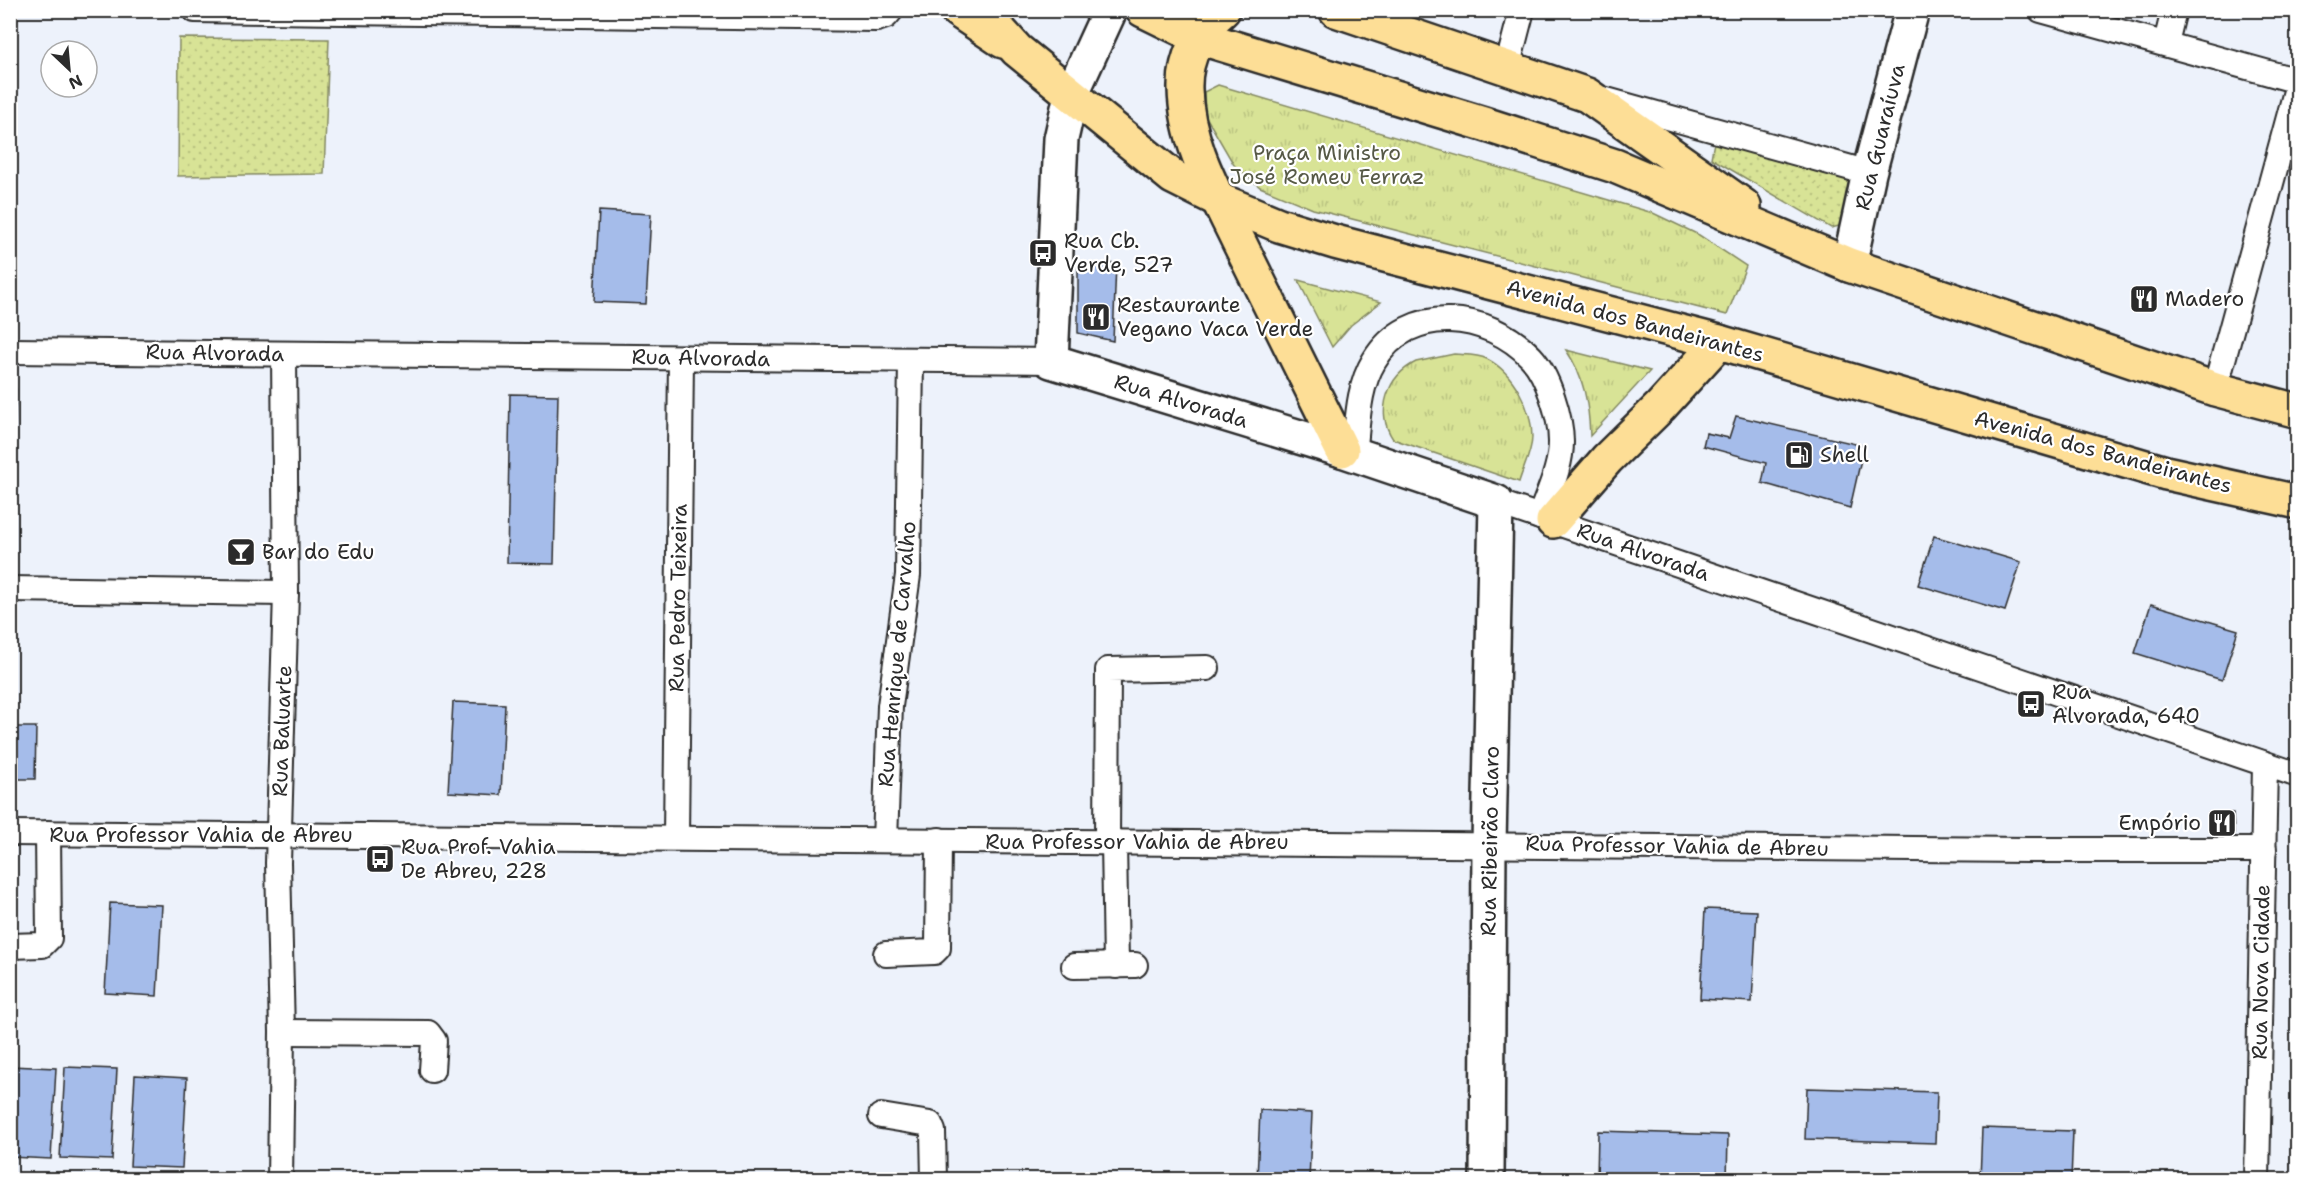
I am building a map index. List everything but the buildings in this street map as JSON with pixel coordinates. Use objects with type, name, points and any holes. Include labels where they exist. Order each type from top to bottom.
[{"type":"main road","name":"Avenida dos Bandeirantes","points":[[957,10],[1017,50],[1173,177],[1219,200],[1279,225],[1335,242],[1719,342],[2166,472],[2298,502]]},
{"type":"main road","name":"Avenida dos Bandeirantes","points":[[981,10],[1017,50]]},
{"type":"main road","points":[[1143,10],[1197,37],[1615,166],[1849,265],[2215,389],[2298,411]]},
{"type":"main road","points":[[1223,10],[1197,37],[1188,66],[1185,86],[1186,110],[1192,140],[1219,200],[1348,452]]},
{"type":"main road","points":[[1336,10],[1587,95],[1795,242]]},
{"type":"main road","points":[[1546,519],[1661,406],[1719,342]]},
{"type":"street","points":[[195,10],[877,19],[886,16],[891,10]]},
{"type":"street","points":[[1051,361],[1060,149],[1071,96],[1110,10]]},
{"type":"street","points":[[1507,68],[1522,10]]},
{"type":"street","name":"Rua Guaraíuva","points":[[1849,265],[1869,173],[1912,10]]},
{"type":"street","points":[[2041,10],[2166,43],[2298,83],[2215,389]]},
{"type":"street","points":[[2166,43],[2174,10]]},
{"type":"street","points":[[1587,95],[1869,173]]},
{"type":"street","points":[[1348,452],[1362,386],[1374,361],[1393,338],[1418,325],[1443,320],[1488,326],[1512,340],[1533,358],[1549,389],[1557,414],[1561,442],[1546,519]]},
{"type":"street","name":"Rua Alvorada","points":[[10,351],[1051,361],[1348,452],[2298,775]]},
{"type":"street","name":"Rua Baluarte","points":[[280,1179],[282,1032],[279,835],[285,593],[284,354]]},
{"type":"street","name":"Rua Pedro Teixeira","points":[[676,838],[681,358]]},
{"type":"street","name":"Rua Henrique de Carvalho","points":[[885,840],[890,706],[908,575],[911,360]]},
{"type":"street","name":"Rua Ribeirão Claro","points":[[1487,1179],[1489,844],[1496,502]]},
{"type":"street","points":[[10,589],[285,593]]},
{"type":"street","points":[[1074,966],[1126,965],[1110,842],[1108,670],[1207,668]]},
{"type":"street","name":"Rua Nova Cidade","points":[[2257,1179],[2265,764]]},
{"type":"street","name":"Rua Professor Vahia de Abreu","points":[[10,833],[2005,850],[2264,850]]},
{"type":"street","points":[[10,946],[42,945],[49,938],[48,833]]},
{"type":"street","points":[[886,954],[934,952],[938,948],[939,840]]},
{"type":"street","points":[[282,1032],[428,1033],[434,1041],[432,1070]]},
{"type":"street","points":[[881,1116],[930,1124],[933,1131],[934,1179]]},
{"type":"green space","points":[[179,38],[329,39],[324,174],[178,176]]},
{"type":"green space","name":"Praça Ministro José Romeu Ferraz","points":[[1218,85],[1653,213],[1699,235],[1746,266],[1727,315],[1313,209],[1260,187],[1234,165],[1205,115],[1204,92]]},
{"type":"green space","points":[[1715,137],[1849,177],[1856,185],[1848,209],[1839,226],[1831,228],[1711,158]]},
{"type":"green space","points":[[1298,280],[1381,302],[1351,325],[1332,347]]},
{"type":"green space","points":[[1566,350],[1650,371],[1590,436],[1581,380]]},
{"type":"green space","points":[[1454,354],[1483,357],[1496,365],[1513,382],[1525,403],[1529,414],[1532,443],[1519,482],[1393,439],[1385,418],[1385,406],[1391,385],[1406,368],[1416,362]]},
{"type":"place","name":"Rua Cb. Verde, 527","points":[[1043,253]]},
{"type":"place","name":"Madero","points":[[2144,299]]},
{"type":"place","name":"Restaurante Vegano Vaca Verde","points":[[1096,317]]},
{"type":"place","name":"Shell","points":[[1799,455]]},
{"type":"place","name":"Bar do Edu","points":[[241,552]]},
{"type":"place","name":"Rua Alvorada, 640","points":[[2031,704]]},
{"type":"place","name":"Empório","points":[[2222,823]]},
{"type":"place","name":"Rua Prof. Vahia De Abreu, 228","points":[[380,859]]}]
